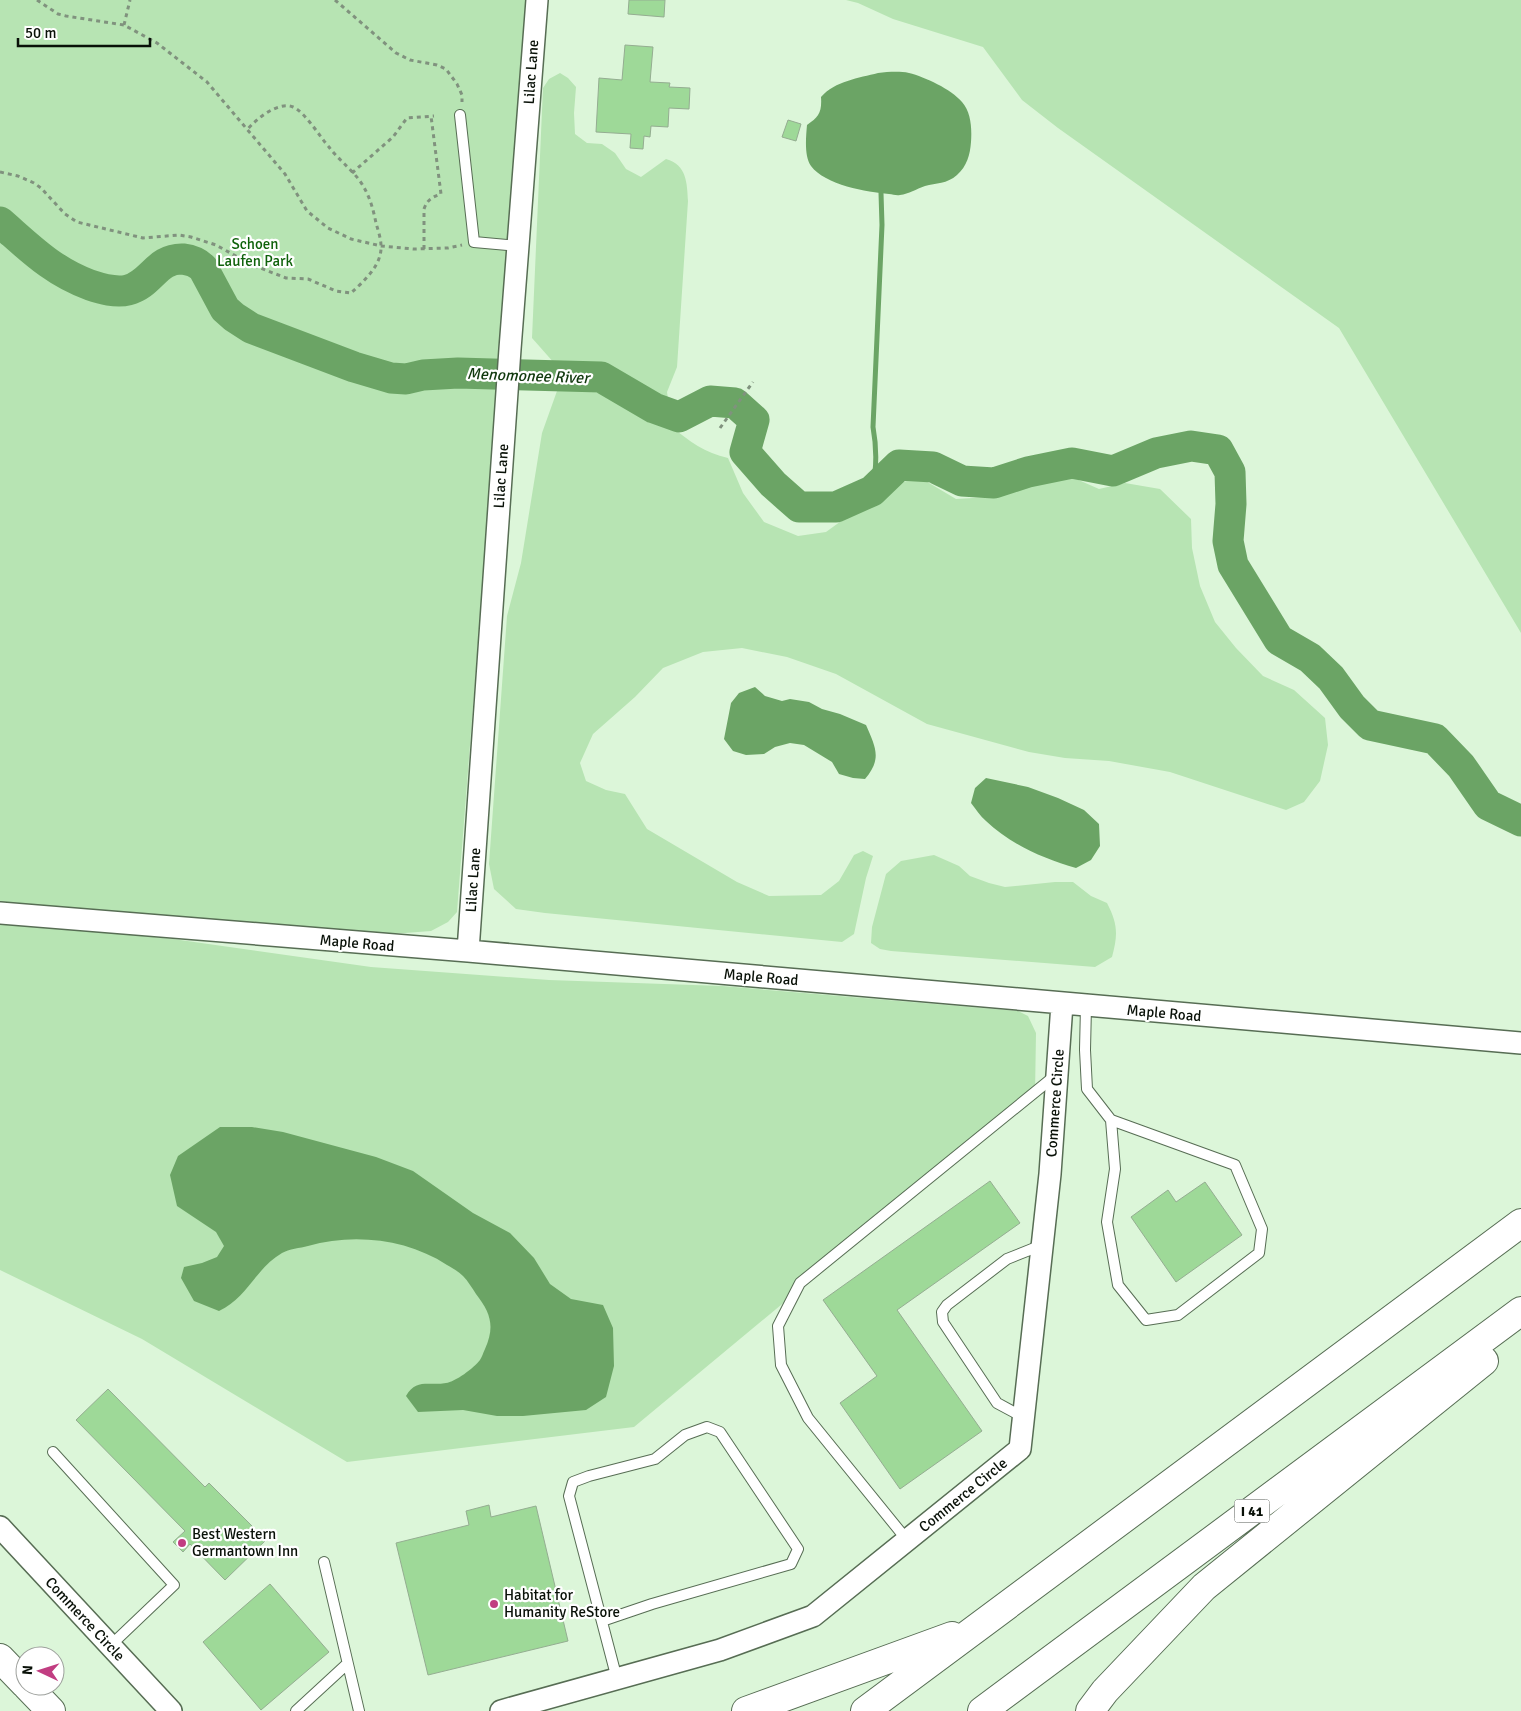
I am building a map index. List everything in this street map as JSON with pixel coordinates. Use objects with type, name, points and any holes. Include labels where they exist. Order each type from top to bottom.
[{"type":"main road","points":[[865,1711],[1521,1223]]},
{"type":"main road","name":"I 41","points":[[982,1711],[1521,1311]]},
{"type":"main road","points":[[1090,1711],[1105,1691],[1204,1587],[1521,1331]]},
{"type":"main road","points":[[746,1711],[979,1626]]},
{"type":"main road","points":[[0,1658],[15,1674]]},
{"type":"main road","points":[[36,1696],[50,1711]]},
{"type":"street","name":"Lilac Lane","points":[[468,951],[506,398],[537,0]]},
{"type":"street","name":"Maple Road","points":[[0,913],[468,951],[1521,1043]]},
{"type":"street","name":"Commerce Circle","points":[[501,1711],[720,1650],[812,1616],[1020,1449],[1050,1174],[1062,1004]]},
{"type":"street","name":"Commerce Circle","points":[[0,1527],[170,1711]]},
{"type":"lane","points":[[460,115],[474,242],[518,246]]},
{"type":"lane","points":[[1086,1006],[1085,1050],[1087,1089],[1111,1120],[1235,1165],[1262,1229],[1259,1253],[1178,1315],[1146,1320],[1118,1286],[1107,1222],[1115,1168],[1111,1120]]},
{"type":"lane","points":[[907,1540],[808,1418],[782,1365],[778,1326],[800,1283],[1057,1075]]},
{"type":"lane","points":[[1023,1418],[997,1403],[943,1322],[942,1312],[947,1305],[1007,1259],[1042,1244]]},
{"type":"lane","points":[[602,1621],[652,1604],[791,1564],[798,1549],[720,1432],[707,1427],[692,1432],[685,1435],[655,1459],[573,1482],[570,1496],[602,1621],[617,1679]]},
{"type":"lane","points":[[53,1452],[174,1584],[110,1646]]},
{"type":"lane","points":[[324,1562],[358,1711]]},
{"type":"lane","points":[[296,1711],[348,1664]]},
{"type":"path","points":[[37,0],[58,14],[124,25],[157,42],[207,82],[284,174],[307,211],[328,228],[351,239],[382,246],[424,249],[448,248],[474,242]]},
{"type":"path","points":[[124,25],[130,0]]},
{"type":"path","points":[[335,0],[396,53],[410,60],[437,65],[446,69],[457,84],[462,95],[462,102]]},
{"type":"path","points":[[0,172],[18,176],[34,183],[65,214],[78,222],[143,238],[190,236],[216,246],[250,264],[286,278],[308,279],[336,291],[351,293],[362,284],[378,262],[382,246],[373,207],[367,192],[302,114],[294,107],[284,106],[276,108],[256,120],[247,130]]},
{"type":"path","points":[[352,173],[393,137],[407,118],[433,116],[442,194],[431,198],[426,203],[424,209],[424,249]]},
{"type":"path","points":[[720,428],[754,382]]},
{"type":"green space","name":"Schoen Laufen Park","points":[[0,0],[528,0],[457,912],[448,922],[431,931],[333,934],[0,904]]},
{"type":"green space","points":[[846,0],[1521,0],[1521,633],[1339,328],[1058,128],[1022,100],[983,47],[893,19],[858,3]]},
{"type":"green space","points":[[560,73],[568,78],[576,87],[575,134],[587,143],[602,144],[615,153],[626,169],[641,177],[666,159],[682,170],[686,181],[688,201],[677,367],[667,392],[672,427],[698,446],[728,458],[743,493],[764,522],[798,536],[826,532],[888,487],[919,477],[956,499],[989,497],[1009,487],[1065,474],[1099,489],[1125,483],[1160,489],[1191,519],[1192,548],[1200,586],[1215,622],[1236,648],[1263,676],[1294,690],[1325,718],[1328,745],[1320,781],[1304,802],[1286,810],[1170,772],[1109,761],[1065,758],[1029,752],[927,724],[836,674],[787,657],[742,648],[703,652],[663,668],[635,697],[593,734],[580,763],[586,781],[606,790],[625,794],[647,829],[737,882],[769,896],[821,895],[839,881],[854,855],[863,851],[873,856],[866,878],[854,934],[842,942],[545,913],[516,909],[494,889],[489,864],[507,616],[521,563],[542,433],[557,391],[555,364],[532,338],[543,88],[549,79]]},
{"type":"green space","points":[[934,855],[959,866],[970,876],[1005,887],[1073,882],[1091,896],[1107,903],[1116,930],[1112,957],[1095,967],[880,949],[871,943],[872,927],[886,874],[901,861]]},
{"type":"green space","points":[[0,922],[173,939],[371,967],[549,980],[722,986],[1018,1011],[1028,1016],[1036,1033],[1035,1094],[634,1427],[347,1462],[142,1339],[0,1270]]},
{"type":"shaded area","points":[[905,72],[922,77],[957,97],[965,106],[971,126],[970,151],[963,168],[953,178],[906,194],[897,195],[858,189],[836,183],[817,173],[811,166],[806,152],[807,125],[819,114],[821,97],[840,84],[878,73]]},
{"type":"shaded area","points":[[755,687],[765,696],[782,701],[790,699],[809,702],[822,709],[866,725],[876,753],[874,765],[865,779],[839,774],[832,762],[804,745],[790,743],[775,747],[764,754],[746,755],[733,751],[724,739],[731,703],[739,693]]},
{"type":"shaded area","points":[[986,778],[1028,787],[1084,810],[1099,824],[1100,846],[1091,860],[1076,868],[1028,850],[995,829],[971,803],[975,788]]},
{"type":"shaded area","points":[[220,1127],[252,1127],[283,1132],[376,1157],[413,1171],[473,1213],[510,1233],[534,1258],[550,1284],[571,1299],[603,1305],[613,1328],[614,1366],[606,1397],[586,1410],[523,1416],[497,1416],[463,1410],[418,1412],[406,1396],[410,1390],[423,1384],[450,1382],[473,1367],[481,1359],[491,1327],[485,1308],[461,1274],[431,1256],[398,1244],[362,1239],[344,1240],[291,1250],[282,1253],[273,1260],[245,1291],[219,1311],[194,1301],[181,1278],[184,1267],[217,1257],[224,1246],[216,1232],[177,1206],[170,1175],[178,1156]]},
{"type":"building","points":[[629,0],[665,0],[664,17],[628,14]]},
{"type":"building","points":[[625,45],[653,47],[650,82],[670,83],[669,87],[690,88],[689,109],[669,108],[668,127],[651,126],[650,137],[644,136],[643,149],[630,148],[631,134],[596,132],[599,78],[622,80]]},
{"type":"building","points":[[788,120],[801,124],[796,141],[782,137]]},
{"type":"building","points":[[990,1181],[1020,1223],[897,1310],[982,1431],[900,1489],[840,1403],[877,1376],[823,1300]]},
{"type":"building","points":[[1205,1182],[1242,1235],[1176,1282],[1131,1217],[1168,1190],[1176,1202]]},
{"type":"building","points":[[108,1389],[205,1487],[209,1483],[266,1540],[225,1580],[190,1544],[183,1552],[173,1542],[185,1531],[76,1420]]},
{"type":"building","points":[[489,1505],[491,1517],[536,1506],[568,1641],[428,1675],[396,1543],[469,1525],[466,1511]]},
{"type":"building","points":[[270,1584],[329,1652],[261,1710],[203,1642]]},
{"type":"waterway","points":[[872,491],[876,459],[873,427],[882,225],[881,193]]},
{"type":"waterway","name":"Menomonee River","points":[[0,222],[53,266],[76,279],[104,289],[114,291],[128,290],[136,287],[166,263],[174,260],[189,260],[203,268],[225,309],[251,328],[354,367],[391,378],[406,379],[423,375],[458,373],[601,377],[654,408],[679,417],[710,401],[735,403],[754,420],[745,452],[773,484],[799,507],[836,507],[872,491],[899,465],[933,467],[962,481],[994,483],[1028,472],[1072,463],[1113,471],[1156,453],[1191,446],[1218,450],[1230,472],[1231,504],[1228,541],[1233,565],[1279,640],[1310,658],[1331,678],[1352,707],[1370,725],[1435,739],[1461,766],[1488,805],[1521,821]]},
{"type":"place","name":"Best Western Germantown Inn","points":[[182,1543]]},
{"type":"place","name":"Habitat for Humanity ReStore","points":[[494,1604]]}]
